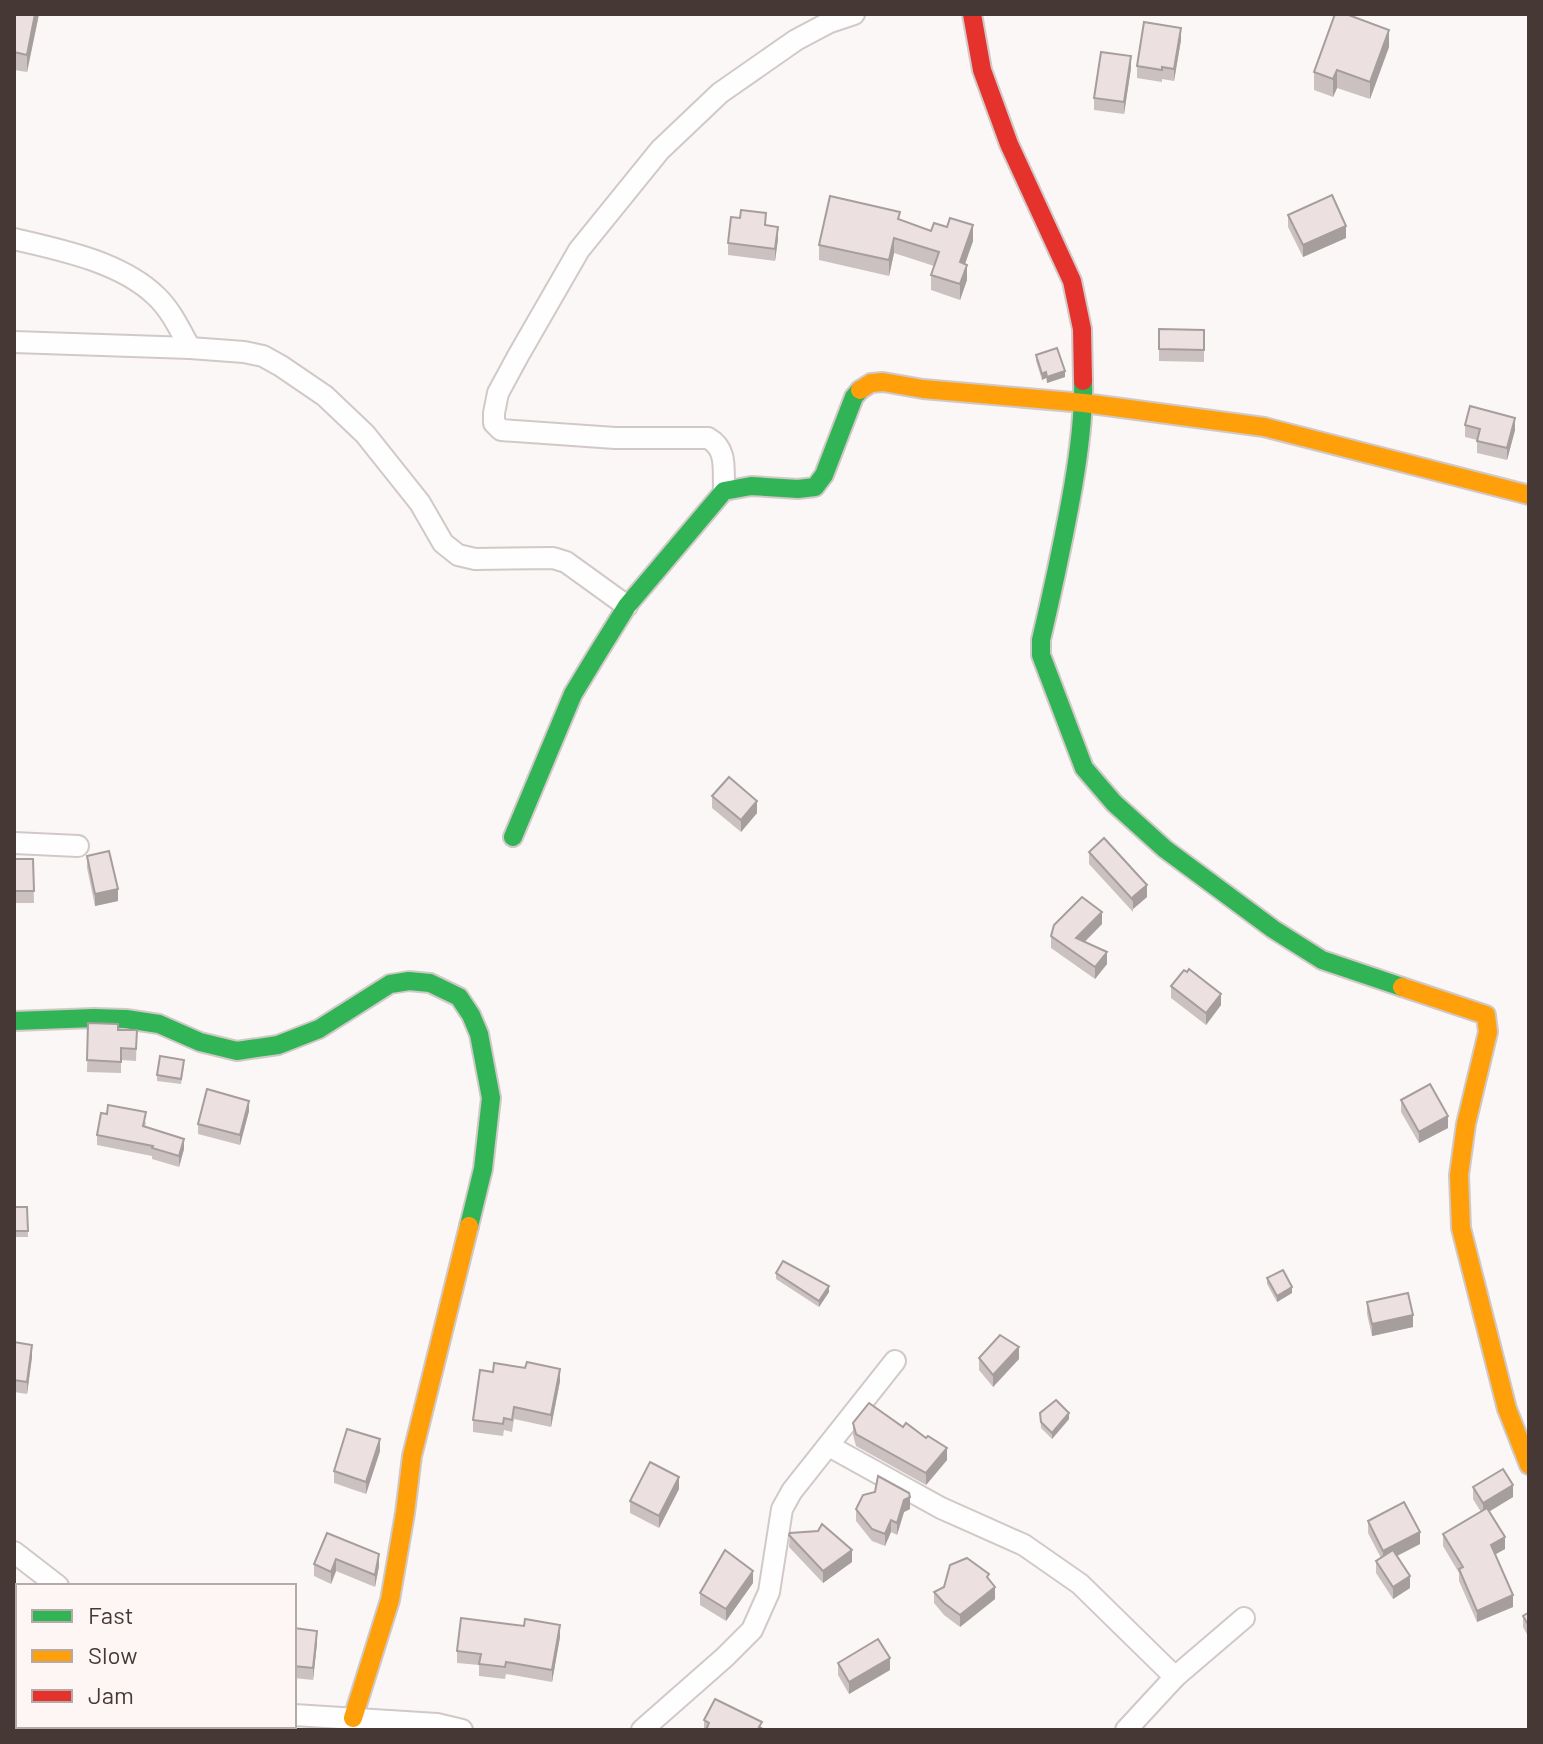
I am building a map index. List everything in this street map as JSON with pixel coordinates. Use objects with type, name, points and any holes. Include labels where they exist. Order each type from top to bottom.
[{"type":"street","points":[[724,491],[722,452],[718,443],[708,438],[615,438],[501,430],[494,423],[498,393],[579,250],[660,150],[720,93],[796,40],[830,22],[854,14]]},
{"type":"street","points":[[972,14],[982,70],[1009,144],[1072,281],[1082,329],[1084,403],[1076,468],[1063,546],[1041,640],[1041,655],[1084,768],[1114,803],[1165,849],[1212,886],[1322,960],[1486,1015],[1488,1032],[1466,1124],[1459,1175],[1461,1228],[1507,1409],[1529,1465]]},
{"type":"street","points":[[14,239],[111,266],[144,285],[172,315],[190,348]]},
{"type":"street","points":[[14,342],[190,348],[263,356],[325,396],[365,434],[420,503],[443,543],[458,555],[475,559],[553,558],[566,562],[627,606]]},
{"type":"street","points":[[513,837],[573,694],[627,606],[724,491],[751,486],[815,487],[824,475],[854,397],[871,383],[1084,403],[1264,427],[1529,495]]},
{"type":"street","points":[[14,843],[78,846]]},
{"type":"street","points":[[14,1021],[126,1019],[159,1024],[200,1042],[237,1051],[278,1045],[319,1029],[390,984],[409,981],[430,983],[459,997],[471,1015],[479,1034],[491,1098],[483,1169],[412,1456],[390,1600],[353,1718]]},
{"type":"street","points":[[642,1730],[752,1630],[769,1592],[782,1509],[792,1491],[895,1361]]},
{"type":"street","points":[[829,1446],[941,1508],[1024,1545],[1080,1584],[1175,1677]]},
{"type":"street","points":[[14,1552],[55,1584]]},
{"type":"street","points":[[1126,1730],[1175,1677],[1244,1618]]},
{"type":"street","points":[[296,1715],[437,1724],[462,1730]]},
{"type":"building","points":[[14,14],[35,14],[27,55],[14,52]]},
{"type":"building","points":[[1335,14],[1346,14],[1389,30],[1370,82],[1337,70],[1333,79],[1314,72]]},
{"type":"building","points":[[1144,22],[1181,28],[1174,69],[1137,66]]},
{"type":"building","points":[[1101,52],[1131,56],[1124,102],[1094,98]]},
{"type":"building","points":[[1332,195],[1346,226],[1303,245],[1288,215]]},
{"type":"building","points":[[830,196],[900,212],[898,219],[931,231],[934,223],[947,227],[950,218],[973,225],[960,262],[967,265],[960,284],[931,275],[939,252],[894,238],[889,260],[819,245]]},
{"type":"building","points":[[741,210],[766,213],[765,225],[778,227],[775,249],[728,243],[731,217],[740,218]]},
{"type":"building","points":[[1159,329],[1204,330],[1204,350],[1159,349]]},
{"type":"building","points":[[1057,348],[1065,371],[1047,377],[1046,372],[1042,374],[1036,355]]},
{"type":"building","points":[[1470,406],[1515,418],[1507,448],[1477,441],[1480,429],[1465,425]]},
{"type":"building","points":[[729,777],[757,801],[741,820],[712,796]]},
{"type":"building","points":[[1104,838],[1147,885],[1133,900],[1089,852]]},
{"type":"building","points":[[109,851],[118,889],[95,894],[87,856]]},
{"type":"building","points":[[14,859],[33,859],[34,891],[14,891]]},
{"type":"building","points":[[1082,897],[1102,912],[1076,938],[1107,952],[1095,967],[1051,936],[1054,925]]},
{"type":"building","points":[[1189,969],[1221,994],[1206,1013],[1171,986],[1184,970],[1187,972]]},
{"type":"building","points":[[88,1023],[118,1024],[118,1030],[137,1030],[136,1049],[121,1048],[121,1062],[87,1060]]},
{"type":"building","points":[[160,1056],[184,1060],[181,1079],[157,1075]]},
{"type":"building","points":[[1430,1084],[1448,1116],[1419,1132],[1401,1100]]},
{"type":"building","points":[[207,1089],[249,1101],[240,1135],[198,1124]]},
{"type":"building","points":[[108,1105],[146,1112],[143,1126],[184,1139],[179,1156],[153,1146],[97,1135],[101,1113],[107,1114]]},
{"type":"building","points":[[14,1207],[27,1207],[28,1231],[14,1231]]},
{"type":"building","points":[[783,1261],[829,1286],[819,1301],[776,1273]]},
{"type":"building","points":[[1283,1270],[1292,1287],[1277,1296],[1267,1278]]},
{"type":"building","points":[[1408,1293],[1413,1315],[1372,1324],[1367,1302]]},
{"type":"building","points":[[1000,1335],[1019,1347],[993,1375],[979,1358]]},
{"type":"building","points":[[14,1342],[32,1345],[27,1382],[14,1380]]},
{"type":"building","points":[[527,1362],[560,1369],[551,1415],[514,1407],[512,1420],[504,1418],[503,1424],[473,1420],[480,1370],[493,1372],[494,1363],[525,1368]]},
{"type":"building","points":[[1056,1400],[1069,1413],[1052,1433],[1041,1422],[1040,1413]]},
{"type":"building","points":[[869,1403],[903,1427],[906,1423],[947,1448],[926,1473],[856,1434],[853,1423]]},
{"type":"building","points":[[347,1429],[380,1439],[366,1482],[334,1471]]},
{"type":"building","points":[[650,1462],[679,1477],[659,1516],[630,1501]]},
{"type":"building","points":[[1503,1469],[1513,1485],[1483,1503],[1473,1487]]},
{"type":"building","points":[[878,1476],[909,1493],[910,1497],[904,1500],[897,1523],[891,1520],[885,1534],[872,1529],[856,1509],[863,1495],[875,1492]]},
{"type":"building","points":[[1404,1502],[1420,1532],[1383,1551],[1368,1521]]},
{"type":"building","points":[[1487,1508],[1505,1537],[1491,1545],[1513,1595],[1477,1611],[1459,1569],[1463,1567],[1443,1534]]},
{"type":"building","points":[[822,1524],[852,1550],[823,1571],[789,1535],[818,1531]]},
{"type":"building","points":[[327,1533],[379,1554],[375,1575],[336,1559],[331,1572],[314,1564]]},
{"type":"building","points":[[725,1550],[753,1571],[726,1609],[700,1593]]},
{"type":"building","points":[[1393,1550],[1410,1576],[1393,1587],[1376,1561]]},
{"type":"building","points":[[967,1558],[989,1574],[987,1577],[995,1587],[960,1615],[934,1592],[944,1587],[950,1565]]},
{"type":"building","points":[[1529,1612],[1529,1626],[1523,1616]]},
{"type":"building","points":[[461,1618],[524,1626],[525,1619],[560,1625],[552,1670],[506,1662],[505,1667],[479,1664],[481,1654],[457,1651]]},
{"type":"building","points":[[296,1628],[317,1631],[313,1668],[296,1666]]},
{"type":"building","points":[[878,1639],[890,1658],[849,1682],[838,1663]]},
{"type":"building","points":[[715,1699],[762,1722],[759,1727],[765,1730],[706,1730],[709,1723],[704,1720]]},
{"type":"traffic: fast","points":[[1083,381],[1077,461],[1041,640],[1041,655],[1084,768],[1114,803],[1165,849],[1273,929],[1322,960],[1402,987]]},
{"type":"traffic: fast","points":[[513,837],[573,694],[627,606],[724,491],[751,486],[815,487],[824,475],[854,397],[860,390]]},
{"type":"traffic: fast","points":[[14,1021],[126,1019],[159,1024],[200,1042],[237,1051],[278,1045],[319,1029],[390,984],[409,981],[430,983],[459,997],[471,1015],[479,1034],[491,1098],[483,1169],[469,1226]]},
{"type":"traffic: slow","points":[[860,390],[871,383],[883,382],[923,389],[1084,403],[1264,427],[1529,495]]},
{"type":"traffic: slow","points":[[1402,987],[1486,1015],[1488,1032],[1466,1124],[1459,1175],[1461,1228],[1507,1409],[1529,1465]]},
{"type":"traffic: slow","points":[[353,1718],[390,1600],[412,1456],[469,1226]]},
{"type":"traffic: jam","points":[[972,14],[982,70],[1009,144],[1072,281],[1082,329],[1083,381]]}]
